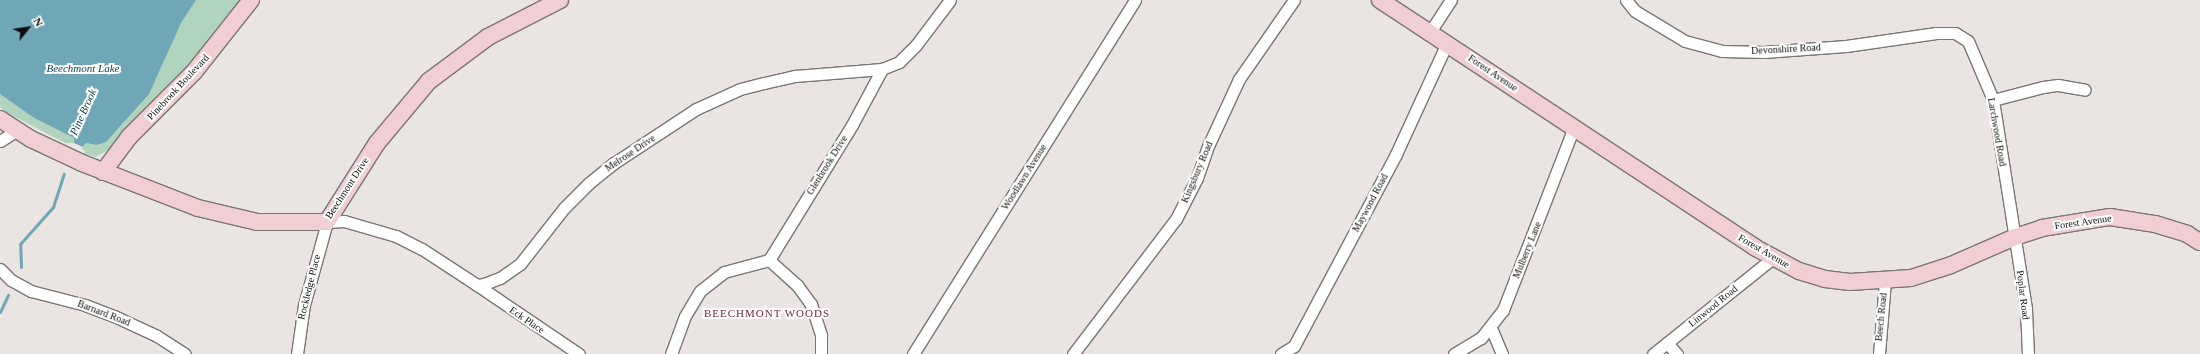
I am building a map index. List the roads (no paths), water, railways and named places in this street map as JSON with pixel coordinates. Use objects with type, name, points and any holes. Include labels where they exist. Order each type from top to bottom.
[{"type":"street","name":"Pinebrook Boulevard","points":[[103,172],[124,143],[194,72],[251,0]]},
{"type":"street","name":"Beechmont Drive","points":[[0,119],[16,130],[103,172],[183,203],[234,218],[268,223],[327,222],[377,142],[429,81],[488,37],[560,0]]},
{"type":"street","name":"Melrose Drive","points":[[477,285],[500,278],[520,264],[564,208],[614,162],[702,106],[740,89],[764,82],[795,76],[882,70],[899,62],[916,45],[950,0]]},
{"type":"street","name":"Woodlawn Avenue","points":[[913,354],[1135,0]]},
{"type":"street","name":"Kingsbury Road","points":[[1073,354],[1176,219],[1197,178],[1209,144],[1239,79],[1294,0]]},
{"type":"street","name":"Forest Avenue","points":[[1380,0],[1754,247],[1799,270],[1825,279],[1850,282],[1886,281],[1911,278],[1951,265],[2015,237],[2063,224],[2110,217],[2155,224],[2187,234],[2200,242]]},
{"type":"street","points":[[1430,32],[1451,0]]},
{"type":"street","name":"Devonshire Road","points":[[1626,0],[1635,11],[1685,41],[1722,51],[1764,52],[1846,46],[1936,33],[1960,36]]},
{"type":"street","name":"Larchwood Road","points":[[1960,36],[1968,42],[1993,100],[2015,237]]},
{"type":"street","name":"Maywood Road","points":[[1281,354],[1295,350],[1396,154],[1447,43]]},
{"type":"street","name":"Glenbrook Drive","points":[[769,260],[852,124],[882,70]]},
{"type":"street","points":[[1993,100],[2042,87],[2058,85],[2085,90]]},
{"type":"street","name":"Mulberry Lane","points":[[1454,354],[1481,338],[1491,328],[1503,310],[1574,127]]},
{"type":"street","points":[[0,129],[16,130]]},
{"type":"street","points":[[0,141],[16,130]]},
{"type":"street","points":[[327,222],[344,221],[396,236],[422,248],[477,285]]},
{"type":"street","name":"Rockledge Place","points":[[297,354],[304,305],[327,222]]},
{"type":"street","name":"Poplar Road","points":[[2015,237],[2026,309],[2028,354]]},
{"type":"street","name":"Linwood Road","points":[[1653,354],[1774,257]]},
{"type":"street","points":[[671,354],[685,316],[700,291],[724,272],[769,260],[797,284],[811,304],[821,335],[821,354]]},
{"type":"street","name":"Barnard Road","points":[[0,269],[11,280],[31,291],[85,305],[114,316],[157,336],[185,354]]},
{"type":"street","name":"Beech Road","points":[[1879,354],[1886,281]]},
{"type":"street","name":"Eck Place","points":[[477,285],[579,354]]},
{"type":"street","points":[[1491,328],[1502,354]]},
{"type":"street","points":[[1667,343],[1677,354]]},
{"type":"water","name":"Beechmont Lake","points":[[0,0],[196,0],[181,23],[149,94],[106,142],[96,145],[86,143],[83,147],[74,143],[74,138],[34,118],[0,94]]},
{"type":"waterway","name":"Pine Brook","points":[[21,267],[20,244],[53,207],[64,174]]},
{"type":"waterway","name":"Pine Brook","points":[[0,312],[8,295]]},
{"type":"district","name":"BEECHMONT WOODS","points":[[767,313]]}]
